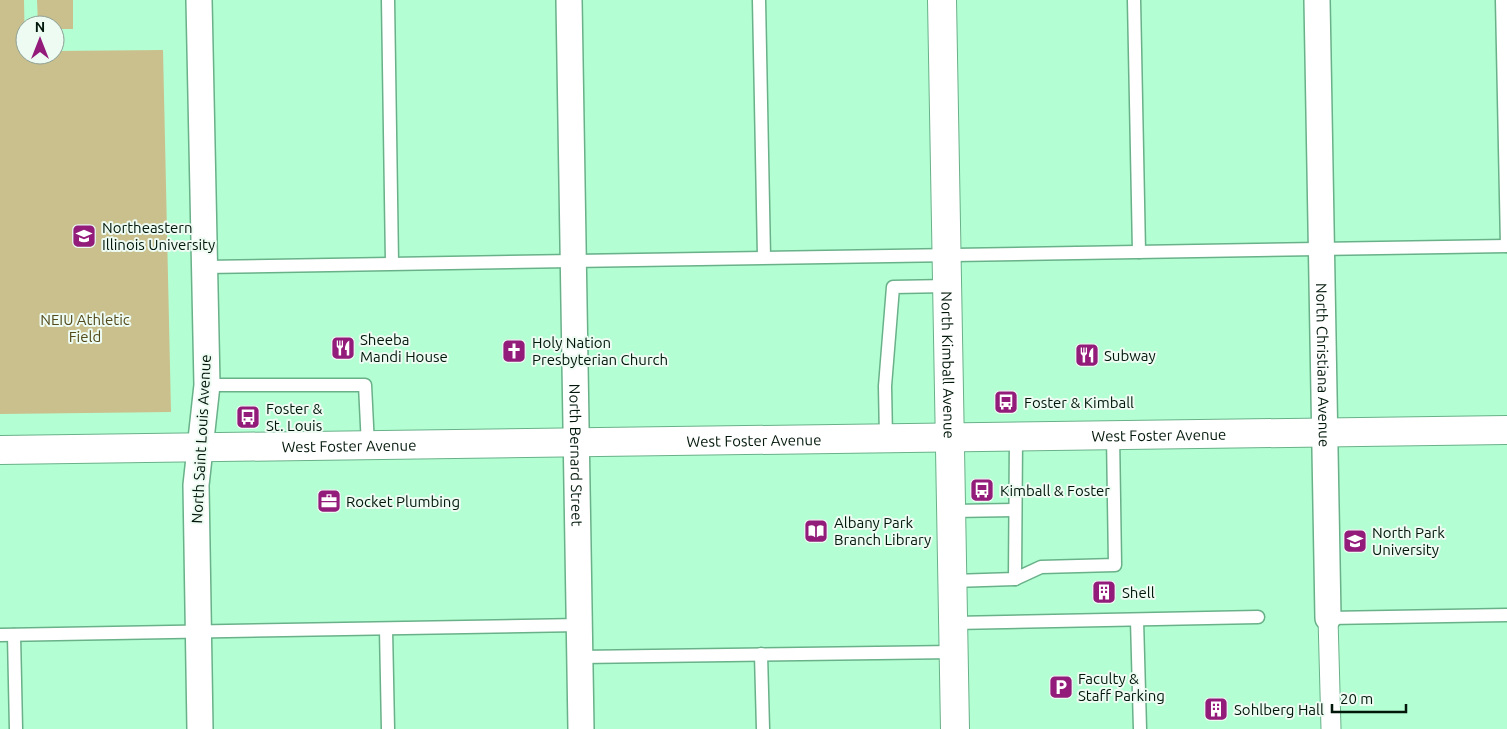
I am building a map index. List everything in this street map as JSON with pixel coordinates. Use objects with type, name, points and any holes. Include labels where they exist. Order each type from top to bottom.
[{"type":"main road","name":"North Kimball Avenue","points":[[942,0],[956,729]]},
{"type":"main road","name":"West Foster Avenue","points":[[0,450],[1507,430]]},
{"type":"street","name":"North Saint Louis Avenue","points":[[199,0],[207,385],[196,485],[200,729]]},
{"type":"street","name":"North Bernard Street","points":[[569,0],[582,729]]},
{"type":"street","name":"North Christiana Avenue","points":[[1317,0],[1331,729]]},
{"type":"lane","points":[[388,0],[392,263]]},
{"type":"lane","points":[[759,0],[764,258]]},
{"type":"lane","points":[[1134,0],[1138,252]]},
{"type":"lane","points":[[204,266],[1507,246],[1502,0]]},
{"type":"lane","points":[[886,438],[885,386],[893,287],[948,286]]},
{"type":"lane","points":[[207,385],[365,385],[368,446]]},
{"type":"lane","points":[[953,581],[1015,579],[1041,567],[1115,565],[1113,435]]},
{"type":"lane","points":[[1015,579],[1016,436]]},
{"type":"lane","points":[[952,511],[1015,510]]},
{"type":"lane","points":[[1328,618],[1507,615]]},
{"type":"lane","points":[[954,623],[1258,617]]},
{"type":"lane","points":[[1137,620],[1140,729]]},
{"type":"lane","points":[[0,636],[580,625]]},
{"type":"lane","points":[[386,629],[388,729]]},
{"type":"lane","points":[[14,635],[16,729]]},
{"type":"lane","points":[[580,657],[954,652]]},
{"type":"lane","points":[[762,654],[763,729]]},
{"type":"green space","name":"NEIU Athletic Field","points":[[0,0],[24,0],[24,15],[15,15],[15,65],[65,65],[65,51],[163,50],[171,412],[0,414]]},
{"type":"green space","points":[[37,0],[73,0],[73,29],[65,29],[65,15],[38,15]]},
{"type":"place","name":"Northeastern Illinois University","points":[[84,236]]},
{"type":"place","name":"Sheeba Mandi House","points":[[343,348]]},
{"type":"place","name":"Holy Nation Presbyterian Church","points":[[514,351]]},
{"type":"place","name":"Subway","points":[[1087,355]]},
{"type":"place","name":"Foster & Kimball","points":[[1006,402]]},
{"type":"place","name":"Foster & St. Louis","points":[[248,417]]},
{"type":"place","name":"Kimball & Foster","points":[[982,490]]},
{"type":"place","name":"Rocket Plumbing","points":[[329,501]]},
{"type":"place","name":"Albany Park Branch Library","points":[[816,531]]},
{"type":"place","name":"North Park University","points":[[1355,541]]},
{"type":"place","name":"Shell","points":[[1104,592]]},
{"type":"place","name":"Faculty & Staff Parking","points":[[1061,687]]},
{"type":"place","name":"Sohlberg Hall","points":[[1216,709]]}]
